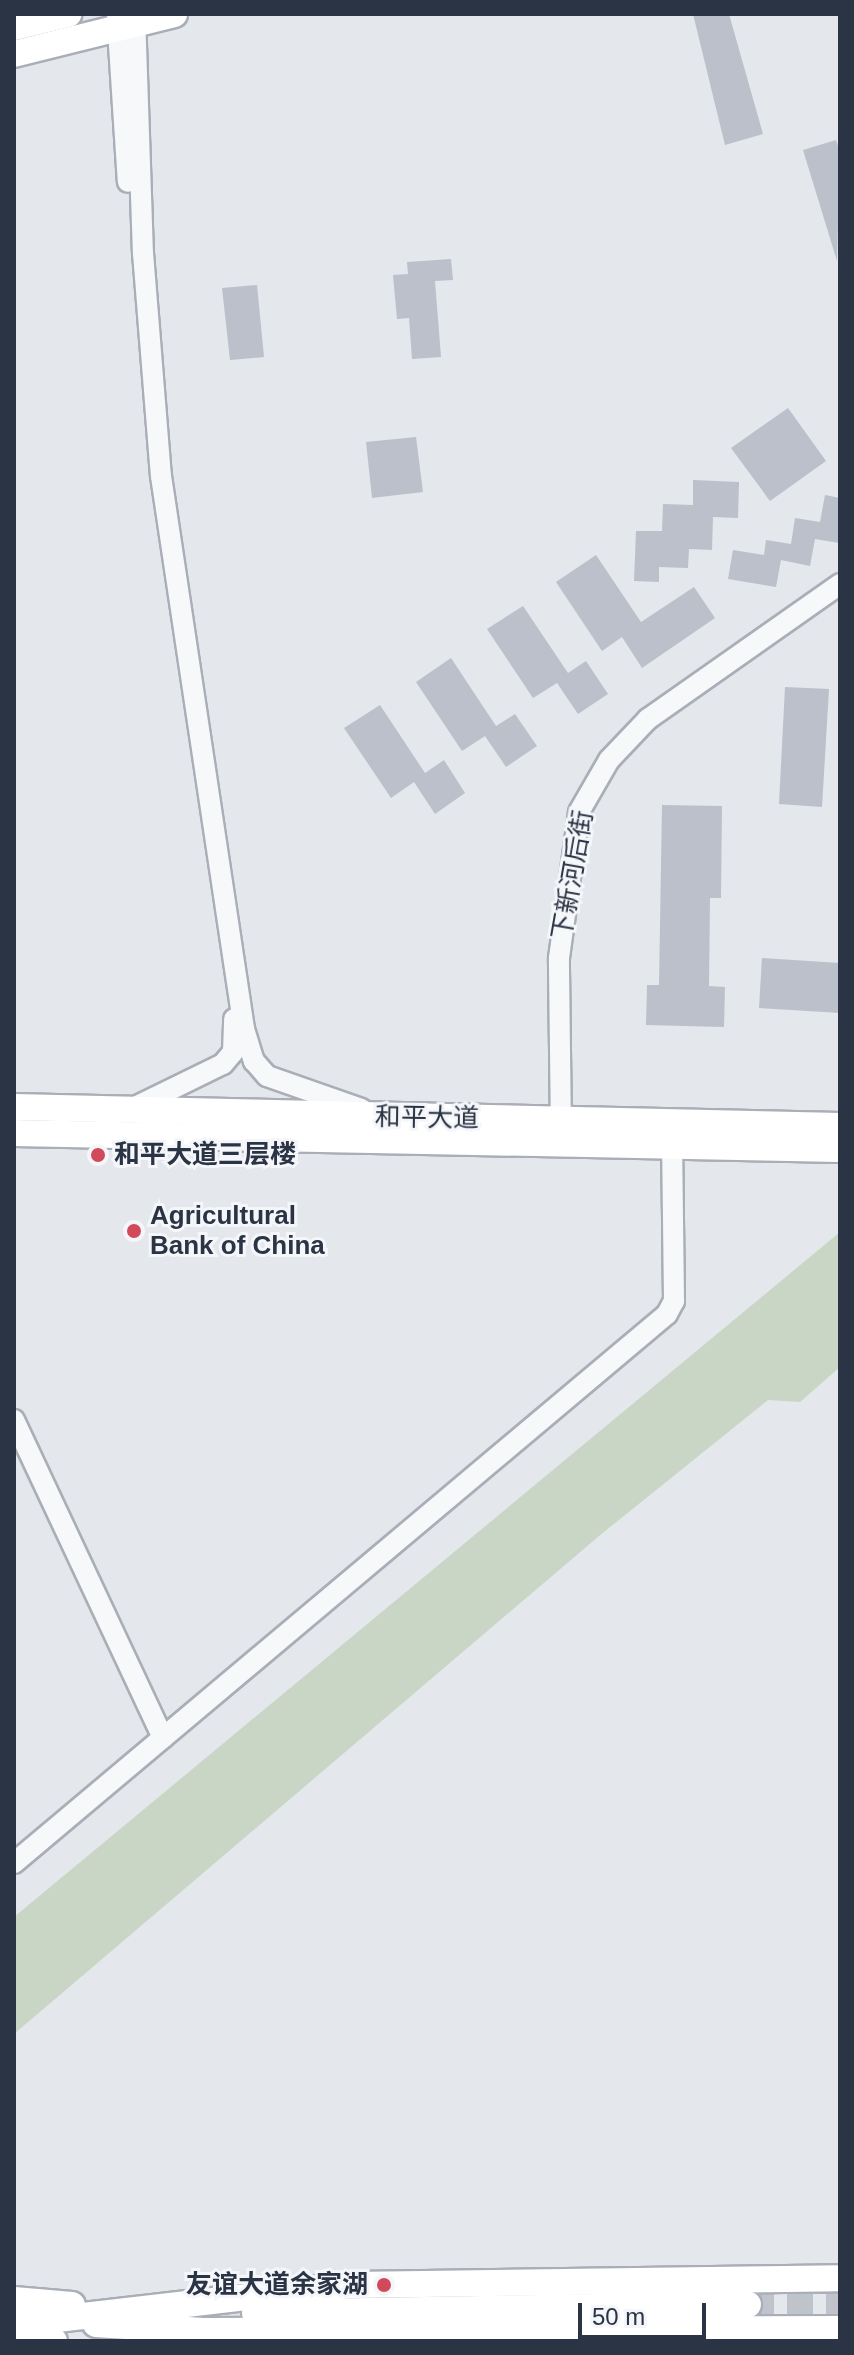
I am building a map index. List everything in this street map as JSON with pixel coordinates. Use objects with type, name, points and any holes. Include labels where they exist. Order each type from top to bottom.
[{"type":"main road","points":[[14,27],[68,14]]},
{"type":"main road","points":[[14,54],[126,20],[174,14]]},
{"type":"main road","name":"和平大道","points":[[14,1107],[392,1117],[679,1146],[840,1149]]},
{"type":"main road","name":"和平大道","points":[[14,1133],[561,1132],[840,1126]]},
{"type":"main road","points":[[21,2327],[111,2309],[167,2306],[352,2285],[840,2278]]},
{"type":"main road","points":[[14,2300],[111,2309]]},
{"type":"main road","points":[[167,2306],[226,2314],[748,2304]]},
{"type":"main road","points":[[21,2327],[203,2331],[840,2329]]},
{"type":"main road","points":[[21,2327],[54,2341]]},
{"type":"street","points":[[126,20],[148,437],[236,1031],[233,1052],[223,1064],[128,1110]]},
{"type":"street","points":[[126,20],[161,476],[244,1029],[254,1061],[267,1076],[392,1117]]},
{"type":"street","name":"下新河后街","points":[[561,1132],[559,958],[579,812],[609,760],[648,719],[840,584]]},
{"type":"street","points":[[14,1863],[654,1328],[674,1301],[679,1146]]},
{"type":"street","points":[[14,1420],[163,1738]]},
{"type":"green space","points":[[840,1232],[840,1367],[800,1402],[768,1400],[599,1536],[14,2034],[14,1917]]},
{"type":"building","points":[[693,14],[729,14],[763,134],[725,145]]},
{"type":"building","points":[[836,140],[840,152],[837,261],[803,150]]},
{"type":"building","points":[[451,259],[453,280],[435,281],[441,357],[412,359],[409,318],[397,319],[393,275],[408,274],[407,262]]},
{"type":"building","points":[[257,285],[264,357],[230,360],[222,288]]},
{"type":"building","points":[[788,408],[826,461],[770,501],[731,448]]},
{"type":"building","points":[[416,437],[423,492],[372,498],[366,442]]},
{"type":"building","points":[[693,480],[739,482],[738,518],[713,517],[712,550],[689,549],[688,568],[659,567],[659,582],[634,581],[636,531],[662,531],[663,504],[693,505]]},
{"type":"building","points":[[825,495],[840,498],[839,543],[815,539],[810,566],[781,560],[776,587],[728,579],[733,550],[764,555],[766,540],[791,544],[795,518],[820,522]]},
{"type":"building","points":[[596,555],[641,622],[694,587],[715,618],[642,668],[622,637],[602,651],[556,582]]},
{"type":"building","points":[[523,606],[568,673],[586,661],[608,694],[578,714],[557,683],[533,698],[487,629]]},
{"type":"building","points":[[451,658],[496,726],[515,714],[537,746],[506,767],[485,736],[462,751],[416,682]]},
{"type":"building","points":[[785,687],[829,689],[822,807],[779,804]]},
{"type":"building","points":[[380,705],[425,773],[444,760],[465,793],[435,814],[414,782],[391,798],[344,728]]},
{"type":"building","points":[[662,805],[722,806],[721,898],[710,898],[709,986],[725,987],[724,1027],[646,1025],[647,985],[659,985]]},
{"type":"building","points":[[762,958],[840,963],[840,1013],[759,1008]]},
{"type":"tunnel","points":[[748,2304],[840,2303]]},
{"type":"place","name":"和平大道三层楼","points":[[98,1155]]},
{"type":"place","name":"Agricultural Bank of China","points":[[134,1231]]},
{"type":"place","name":"友谊大道余家湖","points":[[384,2285]]}]
